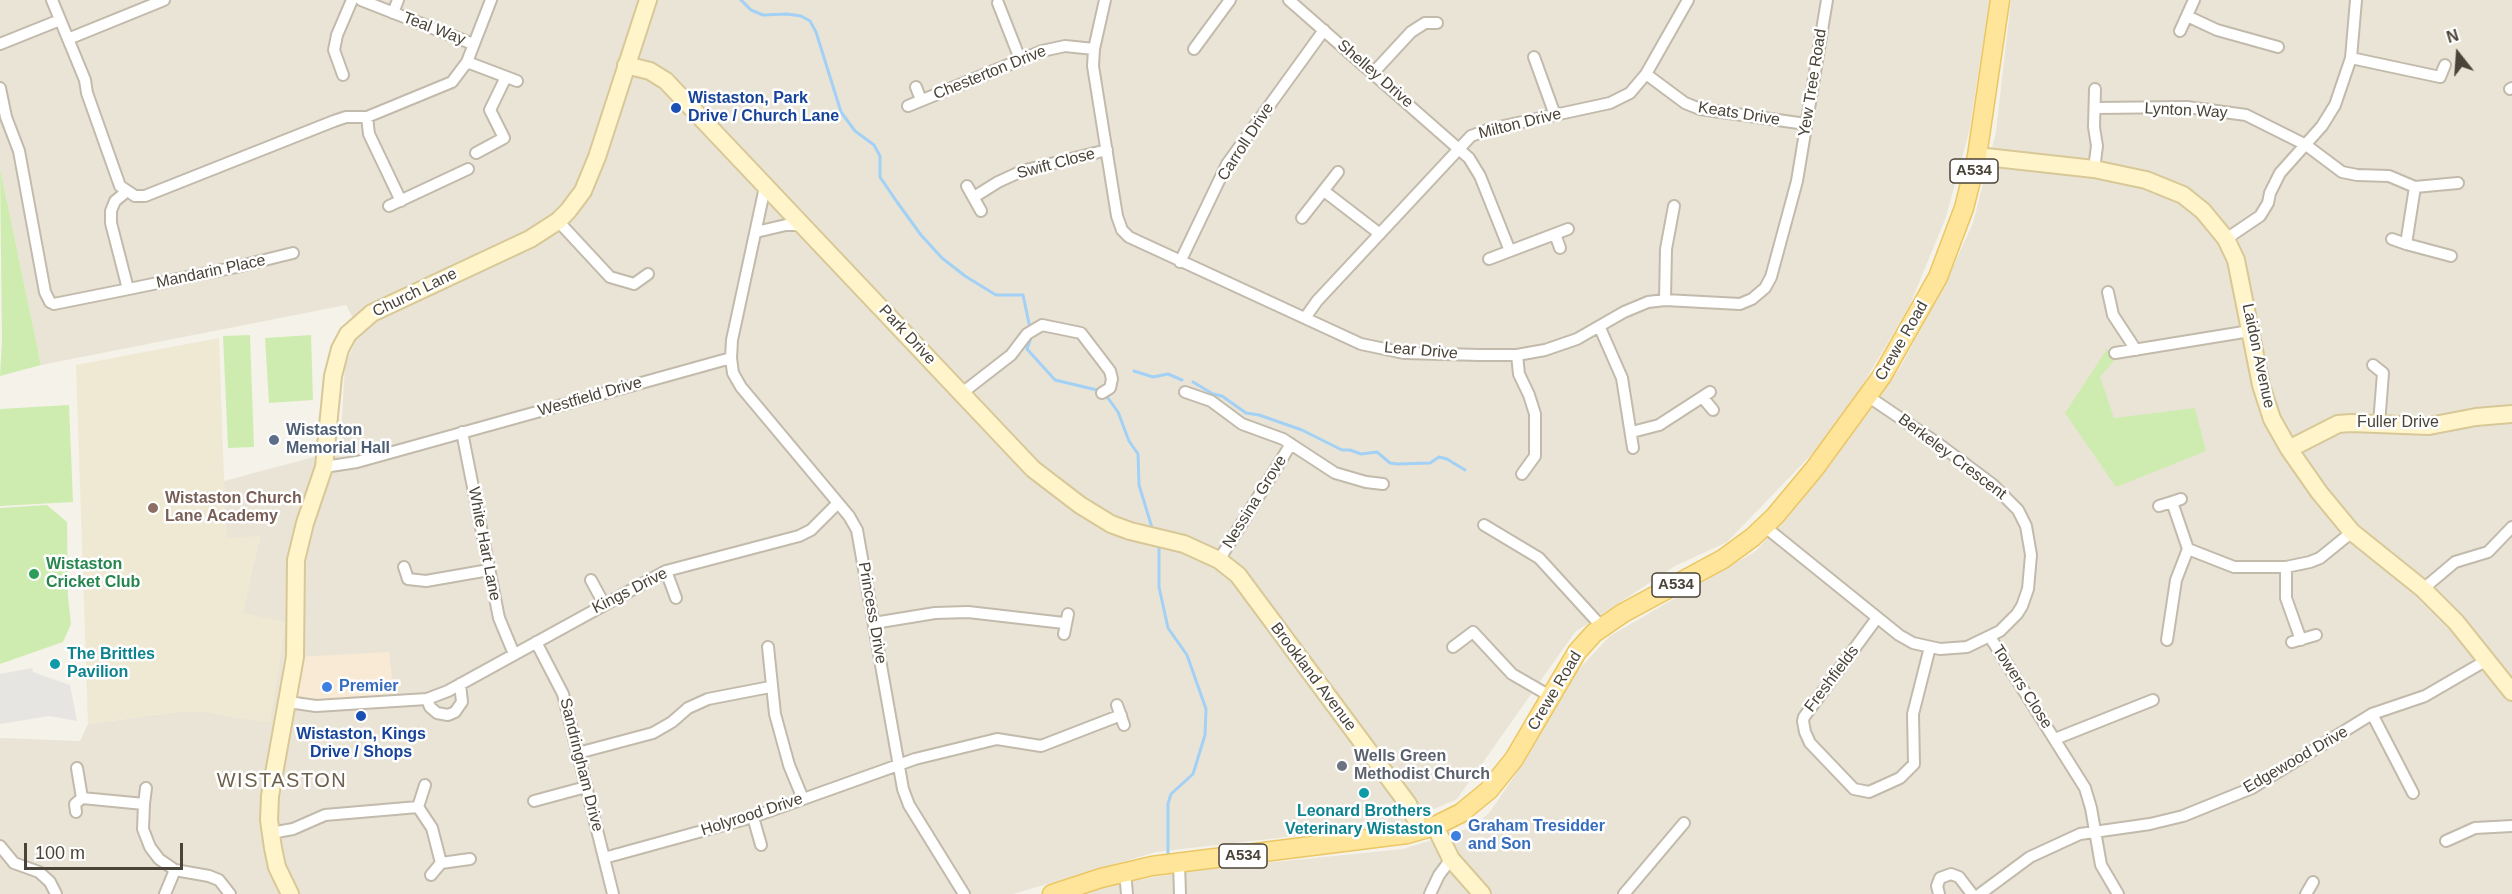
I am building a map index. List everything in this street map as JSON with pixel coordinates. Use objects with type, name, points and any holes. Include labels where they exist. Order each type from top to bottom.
[{"type":"main road","name":"Crewe Road","points":[[1052,894],[1125,872],[1179,863],[1382,838],[1428,828],[1468,809],[1500,778],[1576,652],[1602,627],[1723,559],[1764,526],[1821,461],[1869,397],[1938,277],[1965,208],[1977,156],[2000,0]]},
{"type":"street","points":[[52,0],[85,80],[87,93],[120,186],[135,196],[145,196],[334,121],[346,117],[367,117],[452,82],[467,62],[491,0]]},
{"type":"street","points":[[68,39],[164,0]]},
{"type":"street","points":[[343,75],[334,50],[337,35],[352,0]]},
{"type":"street","name":"Teal Way","points":[[360,0],[473,44]]},
{"type":"street","points":[[393,13],[398,0]]},
{"type":"street","name":"Church Lane","points":[[288,893],[278,867],[271,833],[270,796],[295,657],[296,560],[324,467],[333,376],[340,350],[355,327],[383,306],[509,249],[558,221],[576,202],[590,178],[648,0]]},
{"type":"street","name":"Lear Drive","points":[[1105,0],[1094,50],[1093,66],[1117,216],[1122,230],[1133,240],[1180,262],[1350,339],[1384,350],[1420,354],[1517,355],[1563,344],[1600,328],[1641,304],[1665,300],[1740,304],[1752,299],[1765,288],[1770,277],[1793,198],[1799,166]]},
{"type":"street","points":[[1194,49],[1230,0]]},
{"type":"street","name":"Shelley Drive","points":[[1289,0],[1303,4],[1324,30],[1469,158],[1480,176],[1510,250]]},
{"type":"street","name":"Milton Drive","points":[[1305,318],[1317,301],[1471,136],[1482,131],[1616,101],[1636,87],[1646,74],[1688,0]]},
{"type":"street","name":"Yew Tree Road","points":[[1799,166],[1827,0]]},
{"type":"street","points":[[2180,31],[2194,0]]},
{"type":"street","points":[[2226,239],[2260,216],[2280,173],[2322,126],[2335,105],[2350,58],[2356,0]]},
{"type":"street","points":[[997,3],[1020,59]]},
{"type":"street","points":[[2187,16],[2217,30],[2278,46]]},
{"type":"street","points":[[0,44],[60,20]]},
{"type":"street","points":[[1374,72],[1411,32],[1425,23],[1437,23]]},
{"type":"street","name":"Carroll Drive","points":[[1180,262],[1227,164],[1324,30]]},
{"type":"street","name":"Chesterton Drive","points":[[908,106],[1020,59],[1065,46],[1094,50]]},
{"type":"street","points":[[1534,57],[1555,115]]},
{"type":"street","points":[[2350,58],[2440,77]]},
{"type":"street","points":[[467,62],[517,81]]},
{"type":"street","name":"Park Drive","points":[[626,65],[650,71],[666,81],[1033,469],[1080,505],[1111,524],[1167,539],[1219,560]]},
{"type":"street","points":[[2442,88],[2440,77],[2445,66]]},
{"type":"street","name":"Keats Drive","points":[[1646,74],[1686,103],[1700,109],[1806,124]]},
{"type":"street","points":[[476,153],[504,138],[490,110],[506,77]]},
{"type":"street","name":"Chesterton Drive","points":[[916,87],[921,100]]},
{"type":"street","name":"Mandarin Place","points":[[0,88],[6,117],[21,160],[45,292],[54,304],[236,267],[292,253]]},
{"type":"street","points":[[2094,169],[2097,146],[2095,89]]},
{"type":"street","name":"Lynton Way","points":[[2094,108],[2187,107],[2246,114],[2306,145],[2342,172],[2389,176],[2415,187]]},
{"type":"street","points":[[367,117],[369,134],[401,201]]},
{"type":"street","name":"Swift Close","points":[[974,196],[1022,171],[1107,150]]},
{"type":"street","name":"Laidon Avenue","points":[[1977,156],[2094,169],[2145,180],[2171,189],[2203,211],[2226,239],[2240,272],[2261,385],[2272,420],[2289,449],[2319,492],[2352,532],[2423,589],[2456,622],[2512,692]]},
{"type":"street","points":[[389,206],[468,169]]},
{"type":"street","points":[[1302,218],[1338,172]]},
{"type":"street","points":[[2406,244],[2415,187],[2458,183]]},
{"type":"street","points":[[967,186],[981,211]]},
{"type":"street","points":[[731,358],[732,340],[765,187]]},
{"type":"street","points":[[1324,191],[1380,234]]},
{"type":"street","points":[[126,192],[115,201],[111,211],[111,223],[128,289]]},
{"type":"street","points":[[1665,300],[1673,238],[1674,206]]},
{"type":"street","points":[[558,221],[609,277],[634,284],[648,274]]},
{"type":"street","points":[[756,232],[801,225]]},
{"type":"street","points":[[1489,259],[1568,229]]},
{"type":"street","points":[[1555,234],[1560,248]]},
{"type":"street","points":[[2392,239],[2451,256]]},
{"type":"street","points":[[2108,292],[2113,315],[2136,350]]},
{"type":"street","points":[[962,393],[1011,355],[1031,330],[1042,325],[1081,333],[1110,371],[1112,379],[1110,388],[1102,393]]},
{"type":"street","points":[[1600,328],[1622,378],[1633,448]]},
{"type":"street","points":[[2115,353],[2250,332]]},
{"type":"street","points":[[1517,355],[1518,374],[1529,395],[1535,414],[1535,456],[1528,472]]},
{"type":"street","name":"Westfield Drive","points":[[324,467],[357,462],[731,358]]},
{"type":"street","name":"Princess Drive","points":[[731,358],[733,373],[741,387],[838,503],[857,530],[897,764],[909,805],[964,894]]},
{"type":"street","points":[[2373,365],[2383,373]]},
{"type":"street","points":[[2383,373],[2396,368]]},
{"type":"street","points":[[2379,424],[2383,373]]},
{"type":"street","name":"Nessina Grove","points":[[1185,392],[1211,401],[1242,424],[1291,444],[1335,473],[1348,478],[1383,484]]},
{"type":"street","points":[[1632,432],[1659,425],[1706,395],[1713,410]]},
{"type":"street","name":"Berkeley Crescent","points":[[1764,526],[1905,639],[1930,647],[1958,648],[1990,637],[2009,623],[2025,599],[2031,555],[2024,518],[1992,484],[1940,445],[1869,397]]},
{"type":"street","name":"Fuller Drive","points":[[2289,449],[2338,424],[2429,426],[2476,417],[2512,414]]},
{"type":"street","name":"White Hart Lane","points":[[462,432],[501,626],[514,654]]},
{"type":"street","name":"Nessina Grove","points":[[1219,560],[1291,444]]},
{"type":"street","points":[[2159,506],[2176,500],[2188,549],[2176,580],[2166,640]]},
{"type":"street","name":"Kings Drive","points":[[288,702],[316,706],[427,699],[460,684],[666,571],[799,536],[811,530],[838,503]]},
{"type":"street","points":[[1484,525],[1539,558],[1602,627]]},
{"type":"street","points":[[2188,549],[2234,567],[2286,567],[2320,558],[2352,532]]},
{"type":"street","points":[[2423,589],[2449,566],[2488,552],[2510,533]]},
{"type":"street","name":"Brookland Avenue","points":[[1219,560],[1241,580],[1408,804],[1482,894]]},
{"type":"street","points":[[404,567],[408,579]]},
{"type":"street","points":[[2286,567],[2286,598],[2297,641],[2316,635]]},
{"type":"street","points":[[408,579],[435,581],[489,570]]},
{"type":"street","points":[[666,571],[676,598]]},
{"type":"street","points":[[401,589],[408,579]]},
{"type":"street","points":[[591,580],[604,604]]},
{"type":"street","points":[[874,623],[927,614],[957,612],[1003,614],[1065,624]]},
{"type":"street","name":"Freshfields","points":[[1877,618],[1803,717],[1805,732],[1810,743],[1858,791],[1869,792],[1900,778],[1914,764],[1913,714],[1930,647]]},
{"type":"street","points":[[1453,647],[1473,632],[1512,674],[1550,696]]},
{"type":"street","name":"Towers Close","points":[[1990,637],[2055,738],[2153,700]]},
{"type":"street","name":"Sandringham Drive","points":[[536,642],[559,684],[613,894]]},
{"type":"street","points":[[768,647],[770,687],[781,737],[803,799]]},
{"type":"street","name":"Edgewood Drive","points":[[1980,894],[2030,857],[2080,834],[2150,824],[2183,816],[2252,788],[2372,714],[2425,696],[2487,660]]},
{"type":"street","points":[[427,699],[430,707],[437,713],[442,715],[454,712],[462,702],[460,684]]},
{"type":"street","points":[[578,753],[653,734],[688,708],[708,699],[770,687]]},
{"type":"street","points":[[2372,714],[2413,793]]},
{"type":"street","name":"Holyrood Drive","points":[[604,858],[753,817],[897,764],[997,739],[1023,745],[1041,746],[1121,715]]},
{"type":"street","points":[[2055,738],[2085,788],[2101,865],[2118,894]]},
{"type":"street","points":[[77,768],[82,798]]},
{"type":"street","points":[[418,807],[425,785]]},
{"type":"street","points":[[532,801],[586,787]]},
{"type":"street","points":[[146,788],[143,830],[150,847],[159,859],[175,870],[219,880],[230,894]]},
{"type":"street","points":[[76,812],[75,804],[82,798],[144,804]]},
{"type":"street","points":[[271,833],[293,829],[325,815],[418,807]]},
{"type":"street","points":[[418,807],[432,828],[441,863]]},
{"type":"street","points":[[753,817],[761,844]]},
{"type":"street","points":[[1624,894],[1684,823]]},
{"type":"street","points":[[2446,841],[2475,828],[2495,825],[2512,826]]},
{"type":"street","points":[[0,846],[15,863],[39,872],[50,882],[56,894]]},
{"type":"street","points":[[431,875],[441,863],[470,859]]},
{"type":"street","points":[[1430,894],[1438,875],[1451,859]]},
{"type":"street","points":[[1179,863],[1180,894]]},
{"type":"street","points":[[165,894],[175,870]]},
{"type":"street","points":[[1125,872],[1127,894]]},
{"type":"street","points":[[1939,894],[1938,882],[1944,876],[1951,874],[1959,877],[1972,894]]},
{"type":"street","points":[[2306,894],[2313,882]]},
{"type":"shaded area","points":[[0,0],[1990,0],[1969,132],[1946,217],[1909,307],[1837,428],[1727,542],[1675,566],[1575,632],[1457,799],[1400,824],[1156,852],[1013,894],[0,894],[0,738],[80,741],[88,724],[176,712],[210,712],[237,718],[242,614],[260,537],[226,539],[224,481],[340,450],[345,365],[360,331],[346,305],[41,365],[0,168]]},
{"type":"shaded area","points":[[2011,0],[2512,0],[2512,894],[1081,894],[1104,886],[1196,870],[1403,849],[1473,827],[1490,812],[1528,756],[1575,673],[1610,636],[1756,551],[1828,468],[1901,366],[1945,284],[1973,223],[1996,132]]},
{"type":"shaded area","name":"Wistaston Church Lane Academy","points":[[219,338],[226,538],[260,536],[243,613],[286,622],[270,722],[209,712],[176,712],[88,724],[76,365]]},
{"type":"shaded area","points":[[389,652],[395,703],[288,702],[295,657]]},
{"type":"shaded area","points":[[32,668],[33,672],[70,685],[77,721],[49,716],[0,724],[0,674]]},
{"type":"green space","points":[[0,168],[41,365],[0,376],[2,340]]},
{"type":"green space","points":[[250,335],[254,447],[228,448],[223,336]]},
{"type":"green space","points":[[311,335],[313,400],[269,403],[265,338]]},
{"type":"green space","points":[[2107,349],[2117,357],[2100,377],[2114,418],[2195,408],[2206,451],[2116,487],[2065,413]]},
{"type":"green space","points":[[69,405],[73,502],[0,506],[0,409]]},
{"type":"green space","name":"Wistaston Cricket Club","points":[[47,505],[67,522],[68,597],[71,624],[63,642],[0,664],[0,508]]},
{"type":"waterway","points":[[741,0],[751,10],[763,15],[787,14],[801,16],[810,21],[816,32],[841,112],[855,131],[874,145],[880,156],[880,177],[897,202],[921,235],[942,258],[965,276],[996,295],[1023,295],[1030,328]]},
{"type":"waterway","points":[[1032,335],[1027,349],[1055,380],[1097,390],[1108,398],[1118,412],[1129,441],[1138,454],[1139,485],[1153,531]]},
{"type":"waterway","points":[[1134,371],[1153,377],[1168,374],[1182,380]]},
{"type":"waterway","points":[[1193,382],[1213,394],[1222,396],[1246,413],[1259,415],[1302,430],[1342,450],[1361,454],[1377,452],[1390,463],[1398,464],[1430,463],[1439,457],[1465,470]]},
{"type":"waterway","points":[[1157,543],[1159,587],[1168,628],[1187,655],[1206,709],[1205,735],[1193,774],[1171,794],[1168,804],[1168,853]]},
{"type":"place","name":"Wistaston, Park Drive / Church Lane","points":[[676,108]]},
{"type":"place","name":"Wistaston Memorial Hall","points":[[274,440]]},
{"type":"place","name":"Wistaston Church Lane Academy","points":[[153,508]]},
{"type":"place","name":"Wistaston Cricket Club","points":[[34,574]]},
{"type":"place","name":"The Brittles Pavilion","points":[[55,664]]},
{"type":"place","name":"Premier","points":[[327,687]]},
{"type":"place","name":"Wistaston, Kings Drive / Shops","points":[[361,716]]},
{"type":"place","name":"Wells Green Methodist Church","points":[[1342,766]]},
{"type":"place","name":"Leonard Brothers Veterinary Wistaston","points":[[1364,793]]},
{"type":"place","name":"Graham Tresidder and Son","points":[[1456,836]]},
{"type":"district","name":"WISTASTON","points":[[282,781]]}]
